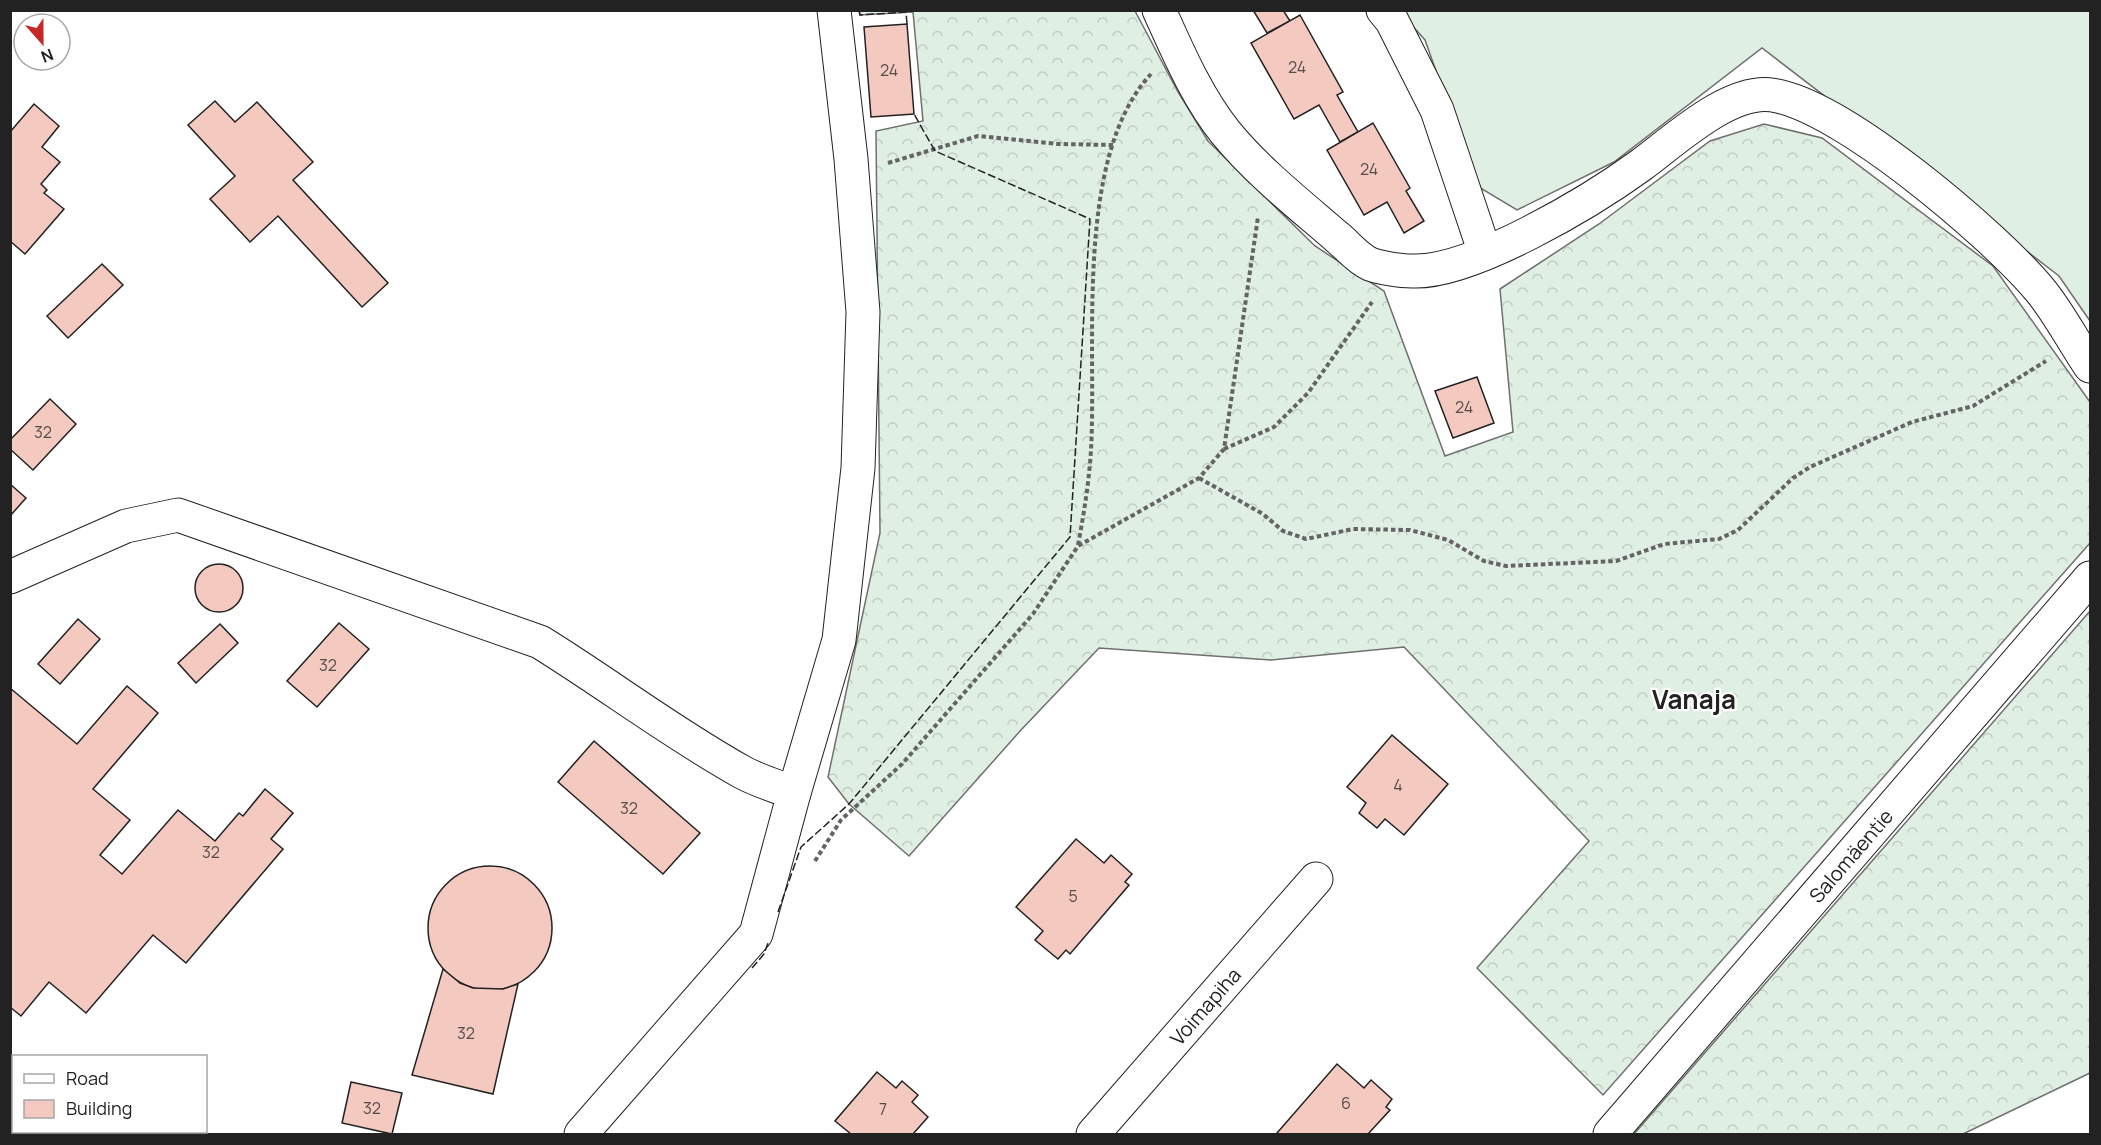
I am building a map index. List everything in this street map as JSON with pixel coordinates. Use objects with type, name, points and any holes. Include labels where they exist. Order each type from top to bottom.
[{"type":"street","points":[[581,1134],[756,934],[839,640],[858,468],[863,312],[852,171],[834,10]]},
{"type":"street","points":[[1159,10],[1190,76],[1225,132],[1264,174],[1368,263],[1413,272],[1449,266],[1485,253],[1553,220],[1617,181],[1736,99],[1771,95],[1808,107],[1873,145],[1991,237],[2041,292],[2083,355]]},
{"type":"street","points":[[1383,10],[1392,21],[1437,110],[1485,253]]},
{"type":"street","points":[[10,578],[126,526],[178,515],[540,642],[591,673],[646,713],[744,773],[794,793]]},
{"type":"street","name":"Salomäentie","points":[[1610,1134],[2091,578]]},
{"type":"street","name":"Voimapiha","points":[[1093,1134],[1316,879]]},
{"type":"path","points":[[813,865],[841,820],[871,796],[902,764],[1033,614],[1078,546],[1088,490],[1091,448],[1092,298],[1104,167],[1140,86],[1176,47]]},
{"type":"path","points":[[852,171],[935,151],[978,136],[1059,144],[1113,145]]},
{"type":"path","points":[[1224,449],[1264,174]]},
{"type":"path","points":[[1078,546],[1199,478],[1224,449],[1274,427],[1308,393],[1363,317],[1392,268]]},
{"type":"path","points":[[1199,478],[1263,514],[1283,531],[1306,539],[1353,529],[1410,530],[1448,540],[1484,561],[1506,566],[1616,561],[1664,544],[1719,539],[1738,530],[1793,478],[1810,467],[1912,422],[1973,406],[2083,355]]},
{"type":"green space","points":[[859,11],[1135,11],[1178,92],[1208,141],[1315,246],[1384,291],[1445,456],[1513,432],[1500,289],[1599,224],[1710,141],[1764,124],[1822,138],[1993,266],[2090,402],[2090,543],[1603,1095],[1477,968],[1589,841],[1404,647],[1271,660],[1099,648],[1021,730],[909,856],[849,804],[828,777],[880,533],[876,131],[923,121],[913,12],[860,15]]},
{"type":"green space","points":[[1399,11],[2090,11],[2090,321],[2059,276],[1762,48],[1614,162],[1517,210],[1477,186],[1425,40]]},
{"type":"green space","points":[[2090,611],[2090,1073],[1963,1134],[1634,1134]]},
{"type":"building","points":[[1253,10],[1283,10],[1290,21],[1267,33]]},
{"type":"building","points":[[1300,15],[1343,92],[1337,95],[1358,132],[1340,142],[1319,105],[1294,119],[1251,43]]},
{"type":"building","points":[[907,24],[914,114],[871,117],[864,27]]},
{"type":"building","points":[[215,101],[235,122],[257,102],[313,162],[293,180],[388,283],[362,307],[278,216],[250,242],[210,199],[235,176],[188,125]]},
{"type":"building","points":[[34,104],[59,126],[42,147],[60,162],[41,184],[47,190],[44,193],[64,209],[25,254],[10,241],[10,132]]},
{"type":"building","points":[[1373,123],[1410,188],[1406,191],[1424,221],[1404,233],[1387,202],[1364,215],[1327,150]]},
{"type":"building","points":[[102,264],[123,285],[68,338],[47,316]]},
{"type":"building","points":[[1477,377],[1494,423],[1453,438],[1435,391]]},
{"type":"building","points":[[50,399],[76,424],[33,470],[10,449],[10,440]]},
{"type":"building","points":[[10,484],[26,498],[10,516]]},
{"type":"building","points":[[219,564],[236,571],[243,588],[236,605],[219,612],[202,605],[195,588],[202,571]]},
{"type":"building","points":[[78,619],[100,639],[60,684],[38,664]]},
{"type":"building","points":[[339,623],[369,649],[317,707],[287,681]]},
{"type":"building","points":[[220,624],[238,643],[196,683],[178,663]]},
{"type":"building","points":[[127,686],[158,713],[93,789],[130,820],[100,855],[122,874],[178,810],[215,841],[239,813],[243,816],[265,789],[293,813],[271,839],[283,849],[186,963],[153,935],[86,1013],[49,982],[21,1016],[10,1007],[10,688],[77,744]]},
{"type":"building","points":[[1392,735],[1448,784],[1404,835],[1385,819],[1377,828],[1359,813],[1366,803],[1347,787]]},
{"type":"building","points":[[594,741],[700,833],[663,874],[558,782]]},
{"type":"building","points":[[1076,839],[1104,863],[1111,855],[1132,874],[1125,882],[1129,885],[1070,954],[1066,950],[1058,959],[1035,940],[1043,931],[1016,907]]},
{"type":"building","points":[[490,866],[514,871],[534,884],[547,904],[552,928],[547,952],[534,972],[514,985],[490,990],[466,985],[446,972],[433,952],[428,928],[433,904],[446,884],[466,871]]},
{"type":"building","points":[[443,969],[460,983],[473,988],[503,989],[518,984],[493,1094],[412,1075]]},
{"type":"building","points":[[1337,1064],[1364,1088],[1371,1080],[1392,1099],[1386,1107],[1390,1110],[1368,1134],[1277,1133]]},
{"type":"building","points":[[877,1072],[896,1088],[902,1081],[918,1095],[912,1102],[928,1117],[913,1134],[851,1134],[835,1121]]},
{"type":"building","points":[[351,1082],[402,1093],[392,1134],[342,1123]]},
{"type":"fence","points":[[859,10],[860,15],[906,12],[907,24]]},
{"type":"fence","points":[[778,912],[801,847],[849,804],[1070,537],[1090,219],[935,151],[914,114]]},
{"type":"fence","points":[[752,968],[764,954],[768,943]]},
{"type":"district","name":"Vanaja","points":[[1694,699]]}]
